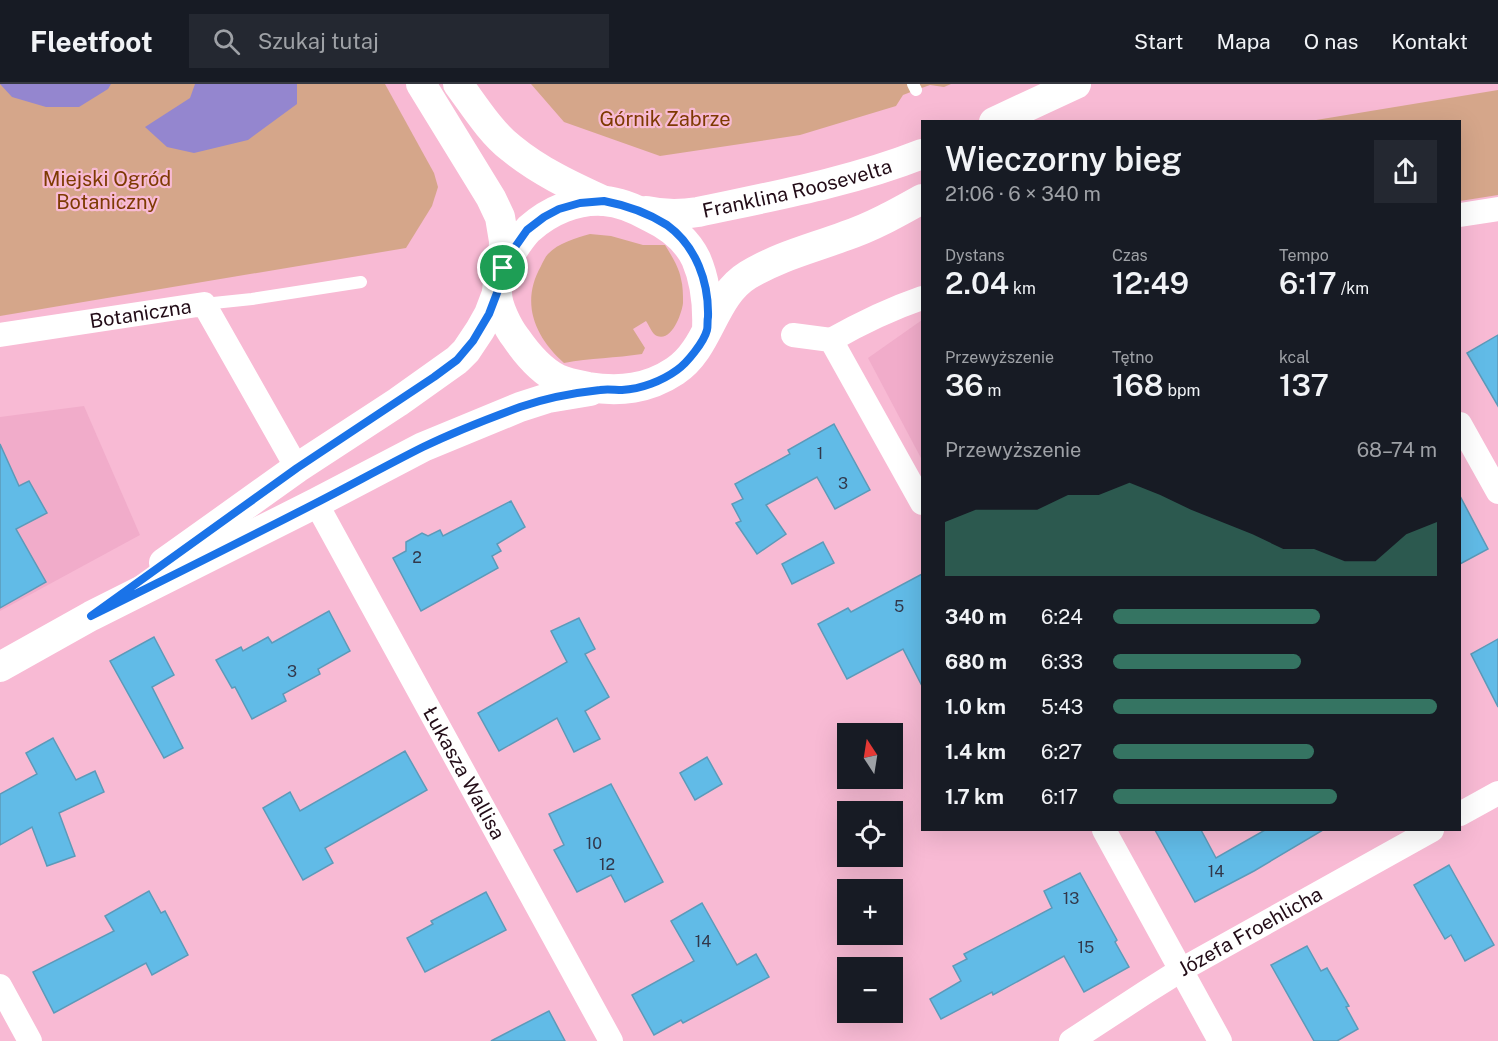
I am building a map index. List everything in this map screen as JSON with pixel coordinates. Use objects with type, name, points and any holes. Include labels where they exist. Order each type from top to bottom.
[{"type":"street","points":[[421,84],[491,198],[500,217],[504,241],[500,280],[503,316],[512,333],[541,368],[558,379],[578,385],[623,390],[660,380],[688,360],[698,347],[729,291],[745,277],[774,261],[847,236],[921,200]]},
{"type":"street","points":[[458,84],[509,147],[558,180],[604,201],[636,210],[667,225],[684,241],[696,257],[704,283],[708,308],[707,330]]},
{"type":"street","points":[[998,120],[1076,84]]},
{"type":"street","points":[[1047,120],[1098,84]]},
{"type":"street","name":"Franklina Roosevelta","points":[[636,210],[663,214],[698,212],[844,179],[921,154]]},
{"type":"street","points":[[91,616],[297,468],[407,396],[457,360],[466,351],[489,314],[513,250],[527,230],[559,209],[580,203],[604,201]]},
{"type":"street","points":[[1461,215],[1498,209]]},
{"type":"street","points":[[792,335],[831,340],[892,308],[921,298]]},
{"type":"street","name":"Botaniczna","points":[[0,335],[204,304],[297,468]]},
{"type":"street","points":[[831,340],[921,501]]},
{"type":"street","points":[[0,667],[91,616],[423,447],[520,407],[548,398],[603,389]]},
{"type":"street","points":[[1461,426],[1498,492]]},
{"type":"street","name":"Łukasza Wallisa","points":[[316,503],[611,1041]]},
{"type":"street","points":[[1461,813],[1498,793]]},
{"type":"street","points":[[1105,831],[1220,1041]]},
{"type":"street","name":"Józefa Froehlicha","points":[[1071,1041],[1181,970],[1430,831]]},
{"type":"street","points":[[0,986],[30,1041]]},
{"type":"lane","points":[[204,304],[361,282]]},
{"type":"shaded area","points":[[0,84],[111,84],[108,89],[79,107],[46,107],[12,97]]},
{"type":"shaded area","points":[[195,84],[297,84],[297,104],[248,140],[194,153],[167,147],[145,127],[190,98]]},
{"type":"shaded area","points":[[921,321],[921,458],[868,358]]},
{"type":"shaded area","points":[[84,406],[140,535],[0,611],[0,417]]},
{"type":"green space","name":"Miejski Ogród Botaniczny","points":[[0,84],[385,84],[434,173],[438,187],[432,206],[406,248],[0,316]]},
{"type":"green space","name":"Górnik Zabrze","points":[[531,84],[951,84],[944,87],[930,85],[903,95],[896,106],[800,135],[660,156],[564,122]]},
{"type":"green space","points":[[1498,90],[1498,195],[1461,201],[1461,120],[1316,120]]},
{"type":"green space","points":[[590,234],[611,236],[643,245],[665,245],[680,275],[683,291],[682,308],[675,326],[667,335],[662,337],[655,335],[646,321],[633,329],[645,348],[642,354],[564,363],[538,331],[531,306],[532,293],[535,280],[548,254],[562,244]]},
{"type":"building","points":[[1498,335],[1498,406],[1467,353]]},
{"type":"building","points":[[834,424],[870,490],[835,509],[817,477],[766,505],[786,534],[757,554],[736,523],[741,521],[732,504],[743,499],[735,484],[790,454],[788,450]]},
{"type":"building","points":[[0,444],[19,486],[29,481],[47,513],[16,529],[46,582],[0,608]]},
{"type":"building","points":[[1461,498],[1488,549],[1461,563]]},
{"type":"building","points":[[511,501],[525,527],[497,544],[501,551],[492,556],[498,568],[421,611],[393,558],[406,551],[406,542],[422,533],[428,536],[440,530],[443,536]]},
{"type":"building","points":[[823,542],[834,563],[792,584],[782,564]]},
{"type":"building","points":[[921,575],[921,684],[903,649],[847,679],[818,624],[848,608],[851,612]]},
{"type":"building","points":[[329,611],[350,651],[318,669],[320,674],[283,694],[286,701],[252,719],[235,687],[232,688],[216,660],[241,647],[243,651],[268,637],[272,643]]},
{"type":"building","points":[[579,618],[595,649],[585,654],[609,697],[585,711],[600,739],[574,752],[557,718],[499,751],[478,713],[567,662],[551,631]]},
{"type":"building","points":[[154,637],[174,675],[152,687],[183,748],[164,758],[110,661]]},
{"type":"building","points":[[1498,639],[1498,707],[1471,654]]},
{"type":"building","points":[[53,738],[76,780],[95,771],[104,792],[59,813],[75,856],[47,866],[32,827],[0,845],[0,794],[37,774],[26,753]]},
{"type":"building","points":[[405,751],[427,790],[325,848],[333,863],[303,880],[263,808],[290,792],[300,811]]},
{"type":"building","points":[[707,757],[722,784],[695,800],[680,773]]},
{"type":"building","points":[[611,784],[663,882],[625,902],[611,875],[577,892],[554,850],[564,845],[549,814]]},
{"type":"building","points":[[1156,831],[1202,831],[1216,858],[1263,831],[1321,831],[1254,871],[1195,902]]},
{"type":"building","points":[[1449,865],[1494,945],[1465,961],[1451,935],[1445,939],[1414,885]]},
{"type":"building","points":[[1080,873],[1117,940],[1115,942],[1129,967],[1084,992],[1064,956],[993,995],[992,992],[941,1019],[930,999],[961,981],[953,966],[967,959],[964,954],[1052,908],[1044,891]]},
{"type":"building","points":[[149,891],[161,913],[165,911],[188,955],[152,975],[146,963],[54,1013],[33,972],[114,931],[105,916]]},
{"type":"building","points":[[486,892],[506,930],[425,972],[407,938],[433,924],[431,921]]},
{"type":"building","points":[[702,903],[737,965],[756,954],[769,977],[683,1023],[681,1020],[654,1035],[632,995],[694,961],[671,921]]},
{"type":"building","points":[[1307,946],[1321,971],[1327,968],[1349,1006],[1346,1007],[1358,1029],[1337,1041],[1314,1041],[1271,965]]},
{"type":"building","points":[[549,1011],[565,1041],[491,1041]]},
{"type":"route","points":[[604,201],[620,204],[667,225],[684,241],[696,257],[704,283],[708,308],[707,330],[688,360],[660,380],[623,390],[603,389],[548,398],[446,437],[91,616],[297,468],[457,360],[473,341],[489,314],[503,268],[527,230],[544,217],[559,209],[580,203],[604,201]]}]
